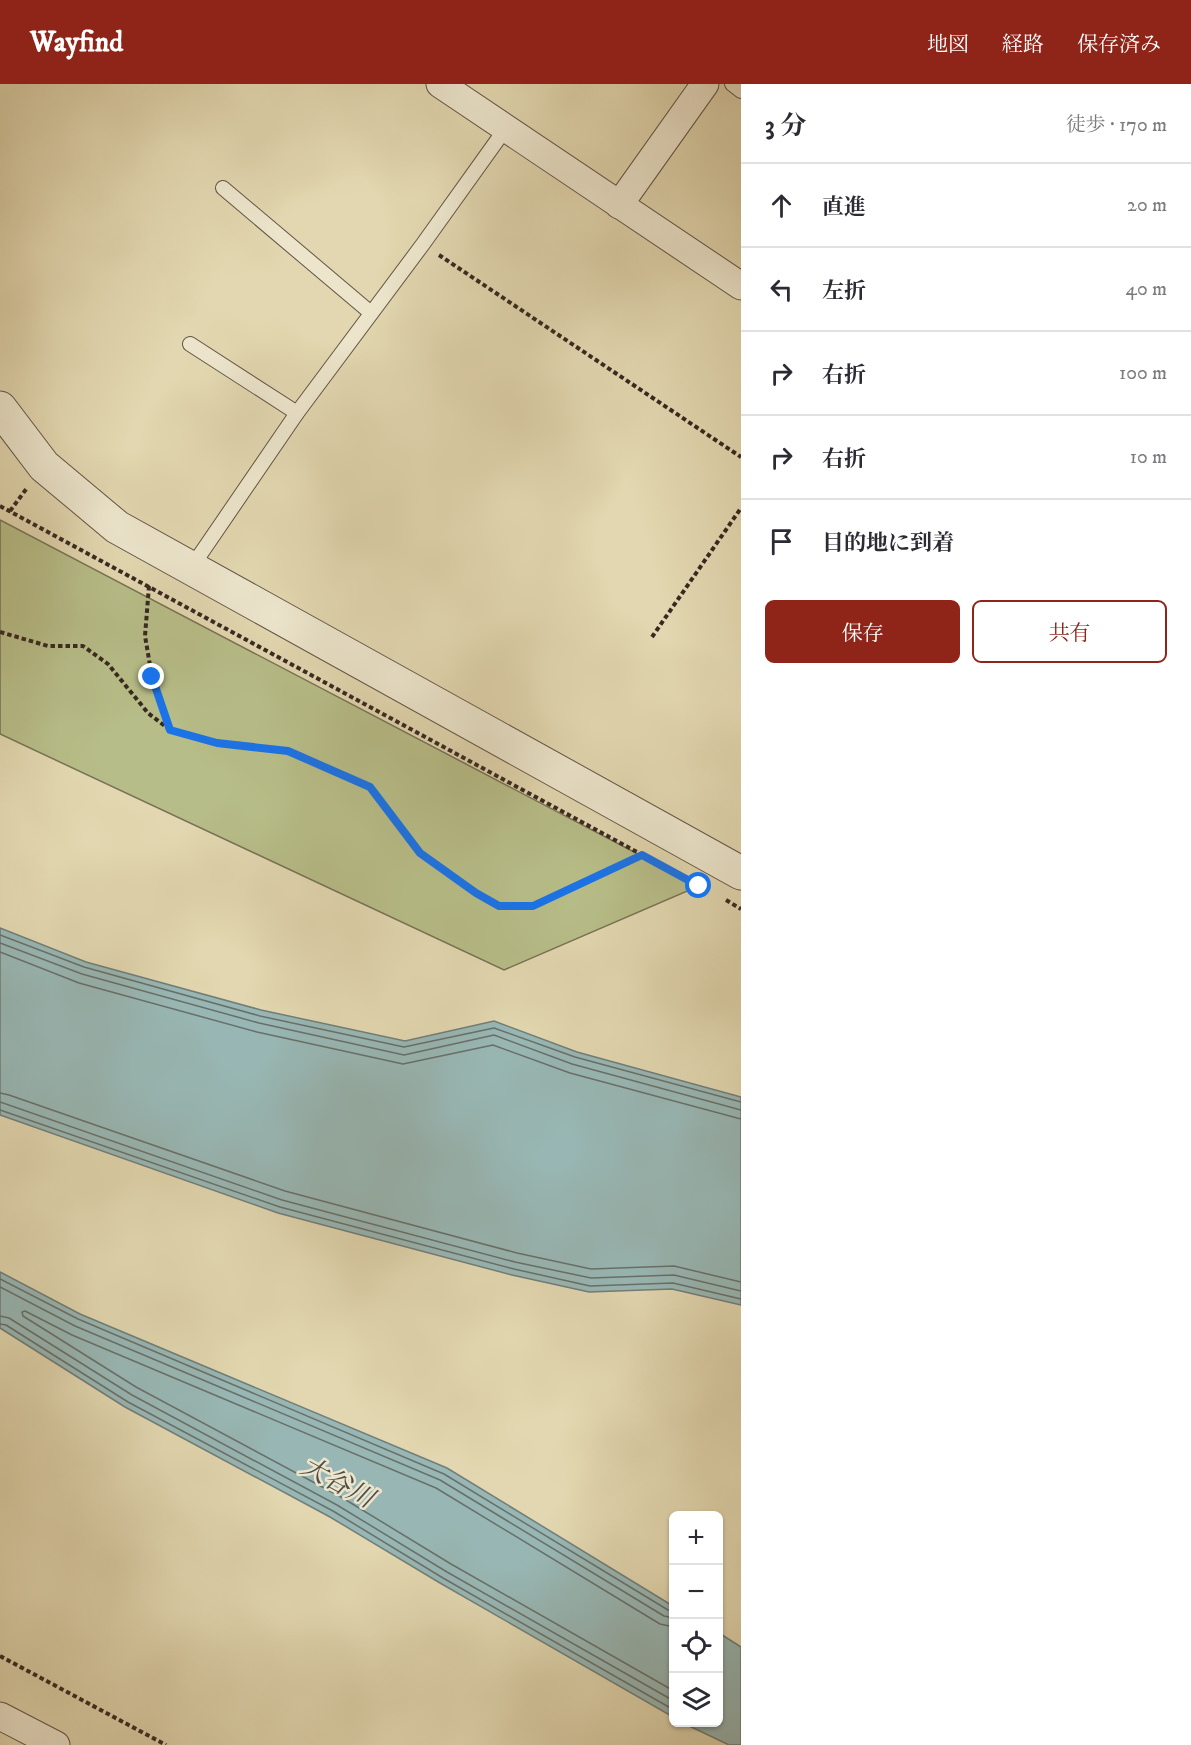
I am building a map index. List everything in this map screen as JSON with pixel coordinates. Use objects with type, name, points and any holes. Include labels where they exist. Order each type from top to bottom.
[{"type":"street","points":[[440,84],[741,286]]},
{"type":"street","points":[[619,205],[705,84]]},
{"type":"street","points":[[0,408],[44,466],[117,527],[711,858],[731,885]]},
{"type":"street","points":[[0,1716],[56,1745]]},
{"type":"lane","points":[[732,84],[741,91]]},
{"type":"lane","points":[[191,568],[297,413],[506,128]]},
{"type":"lane","points":[[223,188],[371,313]]},
{"type":"lane","points":[[190,345],[297,413]]},
{"type":"path","points":[[423,244],[741,457]]},
{"type":"path","points":[[0,506],[652,860]]},
{"type":"path","points":[[652,637],[741,508]]},
{"type":"path","points":[[149,586],[145,636],[152,677],[170,730]]},
{"type":"path","points":[[0,632],[48,646],[83,646],[108,664],[148,713],[170,730],[217,743],[288,751],[370,787],[420,853],[476,893],[499,906],[533,906],[642,855]]},
{"type":"path","points":[[731,885],[741,909]]},
{"type":"path","points":[[0,1656],[166,1745]]},
{"type":"green space","points":[[0,520],[699,886],[504,970],[0,734]]},
{"type":"water","points":[[0,928],[86,962],[261,1010],[405,1041],[494,1021],[577,1052],[741,1097],[741,1305],[672,1289],[589,1292],[512,1275],[278,1213],[0,1115]]},
{"type":"water","name":"大谷川","points":[[0,1272],[80,1314],[447,1468],[669,1604],[669,1715],[330,1517],[125,1407],[0,1328]]},
{"type":"water","points":[[723,1636],[741,1647],[741,1745],[729,1745],[691,1727],[723,1727]]},
{"type":"route","points":[[152,677],[170,730],[217,743],[288,751],[370,787],[420,853],[476,893],[499,906],[533,906],[642,855],[699,886]]}]
